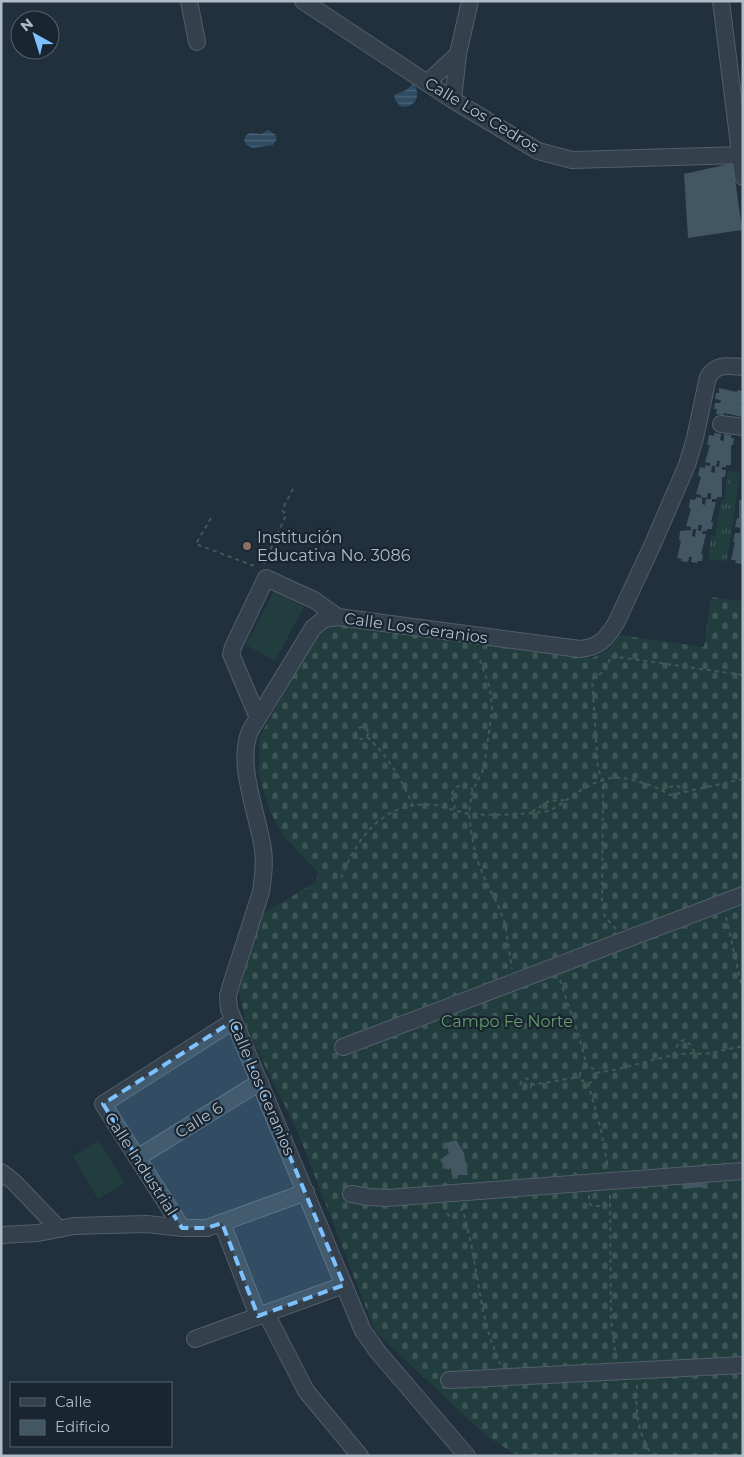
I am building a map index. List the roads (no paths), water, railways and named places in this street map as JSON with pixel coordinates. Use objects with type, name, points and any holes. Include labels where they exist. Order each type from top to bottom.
[{"type":"street","points":[[189,1],[198,42]]},
{"type":"street","name":"Calle Los Cedros","points":[[303,1],[453,100],[538,152],[572,160],[741,155]]},
{"type":"street","points":[[453,100],[458,54],[470,1]]},
{"type":"street","points":[[721,1],[743,177]]},
{"type":"street","points":[[427,83],[458,54]]},
{"type":"street","name":"Calle Los Geranios","points":[[467,1456],[378,1352],[363,1331],[229,1009],[228,996],[264,877],[263,848],[249,783],[246,748],[250,730],[313,628],[324,619],[338,617],[580,649],[591,648],[600,643],[609,635],[616,623],[680,481],[695,438],[708,377],[712,370],[718,367],[743,367]]},
{"type":"street","points":[[721,424],[743,427]]},
{"type":"street","points":[[258,718],[232,654],[233,648],[266,578],[314,600],[338,617]]},
{"type":"street","points":[[343,1047],[743,895]]},
{"type":"street","name":"Calle Industrial","points":[[182,1228],[103,1104],[233,1021]]},
{"type":"street","name":"Calle 6","points":[[137,1158],[260,1082]]},
{"type":"street","points":[[351,1194],[386,1198],[743,1171]]},
{"type":"street","points":[[1,1172],[14,1182],[59,1229]]},
{"type":"street","points":[[1,1235],[38,1233],[74,1226],[147,1224],[182,1228],[207,1228],[306,1192]]},
{"type":"street","points":[[222,1223],[262,1314],[306,1391],[360,1456]]},
{"type":"street","points":[[195,1340],[344,1285]]},
{"type":"street","points":[[449,1380],[743,1365]]},
{"type":"water","points":[[413,84],[417,93],[416,101],[409,106],[400,106],[395,100],[394,95],[406,90]]},
{"type":"water","points":[[268,130],[275,134],[277,139],[273,145],[253,148],[246,145],[244,140],[246,135],[253,133],[261,134]]},
{"type":"place","name":"Institución Educativa No. 3086","points":[[247,546]]},
{"type":"park label","name":"Campo Fe Norte","points":[[507,1021]]}]
